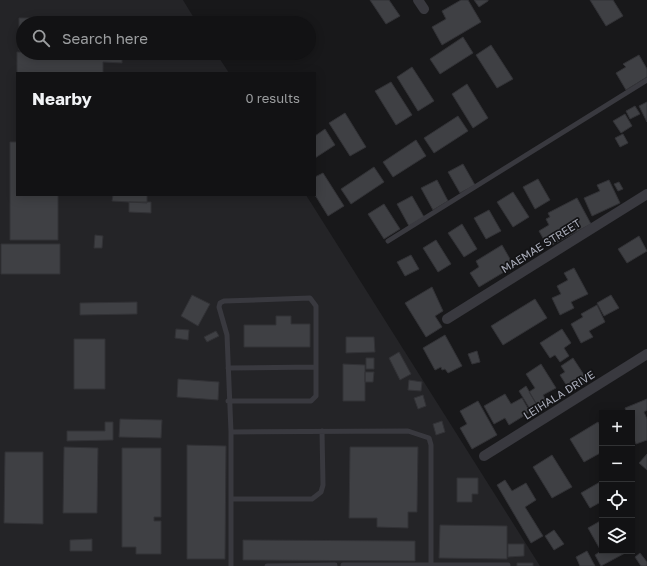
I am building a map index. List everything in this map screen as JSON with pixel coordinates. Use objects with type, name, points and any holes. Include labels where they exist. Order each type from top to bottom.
[{"type":"street","points":[[418,0],[424,9]]},
{"type":"street","name":"MAEMAE STREET","points":[[447,319],[647,194]]},
{"type":"street","name":"LEIHALA DRIVE","points":[[484,456],[647,354]]},
{"type":"lane","points":[[388,241],[647,80]]},
{"type":"lane","points":[[228,401],[311,401],[316,396],[316,306],[310,298],[224,301],[220,303],[227,335],[228,401],[231,432],[231,566]]},
{"type":"lane","points":[[228,368],[316,367]]},
{"type":"lane","points":[[231,432],[408,430],[429,438],[431,445],[431,565]]},
{"type":"lane","points":[[231,500],[312,499],[317,496],[323,485],[322,431]]},
{"type":"lane","points":[[343,565],[508,564]]},
{"type":"lane","points":[[267,566],[335,565]]},
{"type":"shaded area","points":[[0,0],[183,0],[193,16],[16,16],[16,60],[221,60],[228,72],[16,72],[16,196],[307,196],[540,566],[0,566]]},
{"type":"building","points":[[370,0],[389,0],[400,16],[386,24]]},
{"type":"building","points":[[461,0],[468,0],[481,22],[442,45],[432,27],[446,19],[442,11]]},
{"type":"building","points":[[474,0],[488,0],[488,1],[479,7]]},
{"type":"building","points":[[590,0],[613,0],[623,16],[606,26]]},
{"type":"building","points":[[463,37],[473,53],[440,74],[430,59]]},
{"type":"building","points":[[491,45],[513,79],[497,88],[476,55]]},
{"type":"building","points":[[639,55],[647,69],[647,77],[626,90],[616,73],[626,67],[623,64]]},
{"type":"building","points":[[17,60],[122,60],[122,63],[103,62],[103,72],[17,72]]},
{"type":"building","points":[[412,67],[434,101],[418,111],[397,77]]},
{"type":"building","points":[[391,82],[412,115],[396,125],[375,91]]},
{"type":"building","points":[[467,84],[488,118],[473,128],[452,94]]},
{"type":"building","points":[[647,102],[647,122],[639,106]]},
{"type":"building","points":[[635,106],[640,114],[630,119],[626,111]]},
{"type":"building","points":[[345,113],[366,147],[350,156],[329,123]]},
{"type":"building","points":[[625,114],[632,126],[621,133],[613,121]]},
{"type":"building","points":[[458,116],[468,131],[434,153],[424,138]]},
{"type":"building","points":[[325,129],[335,145],[316,157],[316,135]]},
{"type":"building","points":[[623,134],[628,143],[620,147],[615,138]]},
{"type":"building","points":[[416,140],[426,156],[393,177],[383,162]]},
{"type":"building","points":[[10,142],[16,142],[16,196],[58,196],[58,240],[10,240]]},
{"type":"building","points":[[463,164],[475,185],[460,193],[448,172]]},
{"type":"building","points":[[374,167],[384,182],[351,204],[341,189]]},
{"type":"building","points":[[323,173],[344,206],[328,216],[316,196],[316,176]]},
{"type":"building","points":[[538,179],[550,200],[535,209],[523,187]]},
{"type":"building","points":[[437,180],[448,201],[433,210],[421,188]]},
{"type":"building","points":[[609,180],[620,203],[592,216],[584,198],[600,191],[597,185]]},
{"type":"building","points":[[619,182],[623,189],[618,191],[614,184]]},
{"type":"building","points":[[513,192],[529,217],[513,227],[497,202]]},
{"type":"building","points":[[113,196],[147,196],[147,203],[112,201]]},
{"type":"building","points":[[412,196],[424,217],[409,226],[397,204]]},
{"type":"building","points":[[577,198],[591,224],[548,247],[539,231],[549,225],[546,219],[550,217],[548,213]]},
{"type":"building","points":[[129,202],[151,202],[151,213],[129,212]]},
{"type":"building","points":[[384,204],[400,229],[384,239],[368,214]]},
{"type":"building","points":[[489,210],[501,231],[486,239],[474,218]]},
{"type":"building","points":[[462,224],[477,249],[464,257],[448,233]]},
{"type":"building","points":[[95,235],[103,236],[102,248],[94,248]]},
{"type":"building","points":[[639,236],[647,251],[627,263],[618,249]]},
{"type":"building","points":[[436,240],[451,264],[438,272],[423,248]]},
{"type":"building","points":[[1,244],[60,244],[60,274],[1,274]]},
{"type":"building","points":[[502,245],[514,266],[479,287],[470,273],[479,267],[476,261]]},
{"type":"building","points":[[411,255],[419,269],[405,276],[397,262]]},
{"type":"building","points":[[574,268],[588,294],[571,302],[574,308],[560,315],[552,298],[561,294],[557,286],[568,280],[564,273]]},
{"type":"building","points":[[432,287],[443,311],[435,316],[442,327],[426,337],[405,303]]},
{"type":"building","points":[[192,295],[210,304],[198,326],[181,316]]},
{"type":"building","points":[[611,295],[619,308],[604,316],[597,303]]},
{"type":"building","points":[[535,299],[547,318],[503,345],[491,326]]},
{"type":"building","points":[[137,302],[137,314],[80,315],[80,303]]},
{"type":"building","points":[[597,305],[605,322],[589,331],[593,337],[581,343],[571,324],[583,317],[581,314]]},
{"type":"building","points":[[276,316],[291,316],[291,324],[310,324],[310,347],[244,347],[244,325],[276,325]]},
{"type":"building","points":[[176,329],[189,330],[188,340],[175,338]]},
{"type":"building","points":[[562,329],[571,343],[564,348],[569,356],[560,362],[555,355],[550,358],[540,343]]},
{"type":"building","points":[[216,331],[219,336],[207,342],[204,337]]},
{"type":"building","points":[[445,335],[462,366],[448,373],[445,369],[442,370],[441,367],[435,370],[423,348]]},
{"type":"building","points":[[346,337],[374,337],[375,352],[346,353]]},
{"type":"building","points":[[74,339],[105,339],[105,389],[74,389]]},
{"type":"building","points":[[477,351],[480,362],[472,364],[468,354]]},
{"type":"building","points":[[399,352],[411,374],[400,380],[389,358]]},
{"type":"building","points":[[366,358],[374,358],[374,369],[366,369]]},
{"type":"building","points":[[573,358],[588,381],[575,390],[571,384],[567,386],[560,375],[565,372],[561,366]]},
{"type":"building","points":[[343,364],[365,365],[365,401],[343,401]]},
{"type":"building","points":[[541,364],[556,388],[543,395],[549,405],[540,410],[529,392],[535,388],[526,374]]},
{"type":"building","points":[[365,372],[374,372],[373,382],[365,382]]},
{"type":"building","points":[[178,379],[219,382],[218,400],[177,397]]},
{"type":"building","points":[[409,380],[422,382],[421,391],[408,390]]},
{"type":"building","points":[[526,386],[540,410],[533,414],[519,391]]},
{"type":"building","points":[[505,394],[511,404],[522,398],[530,412],[509,425],[505,418],[494,424],[484,406]]},
{"type":"building","points":[[423,395],[426,406],[418,409],[414,398]]},
{"type":"building","points":[[647,399],[647,410],[644,412],[647,419],[647,440],[636,444],[635,410],[626,410],[625,408]]},
{"type":"building","points":[[478,401],[497,435],[472,449],[460,428],[467,424],[460,411]]},
{"type":"building","points":[[120,419],[162,420],[161,438],[119,437]]},
{"type":"building","points":[[442,421],[445,432],[436,435],[433,424]]},
{"type":"building","points":[[105,422],[113,422],[113,440],[67,441],[67,431],[105,431]]},
{"type":"building","points":[[598,422],[599,424],[599,454],[584,462],[570,439]]},
{"type":"building","points":[[187,445],[226,446],[225,559],[187,559]]},
{"type":"building","points":[[64,447],[98,448],[97,513],[63,513]]},
{"type":"building","points":[[350,447],[418,447],[417,512],[408,512],[408,528],[377,527],[377,518],[349,518]]},
{"type":"building","points":[[122,448],[161,448],[161,517],[154,517],[154,521],[161,521],[161,554],[136,554],[136,547],[122,547]]},
{"type":"building","points":[[5,452],[43,452],[43,524],[4,523]]},
{"type":"building","points":[[647,454],[647,470],[639,463]]},
{"type":"building","points":[[552,455],[572,487],[552,498],[533,467]]},
{"type":"building","points":[[457,478],[478,478],[478,494],[472,494],[472,502],[457,502]]},
{"type":"building","points":[[505,480],[512,491],[526,483],[536,500],[525,507],[543,536],[531,543],[497,485]]},
{"type":"building","points":[[599,483],[599,503],[590,508],[581,493]]},
{"type":"building","points":[[599,522],[599,547],[588,528]]},
{"type":"building","points":[[440,525],[507,526],[507,559],[439,558]]},
{"type":"building","points":[[554,530],[564,544],[554,550],[545,536]]},
{"type":"building","points":[[92,539],[92,551],[70,551],[70,540]]},
{"type":"building","points":[[243,540],[415,541],[415,561],[243,560]]},
{"type":"building","points":[[508,544],[524,544],[524,556],[508,557]]},
{"type":"building","points":[[587,551],[595,566],[580,566],[576,557]]},
{"type":"building","points":[[599,552],[599,554],[623,554],[601,566],[595,555]]},
{"type":"building","points":[[640,553],[647,562],[647,566],[641,566],[635,557]]},
{"type":"building","points":[[517,563],[533,563],[533,566],[517,566]]}]
